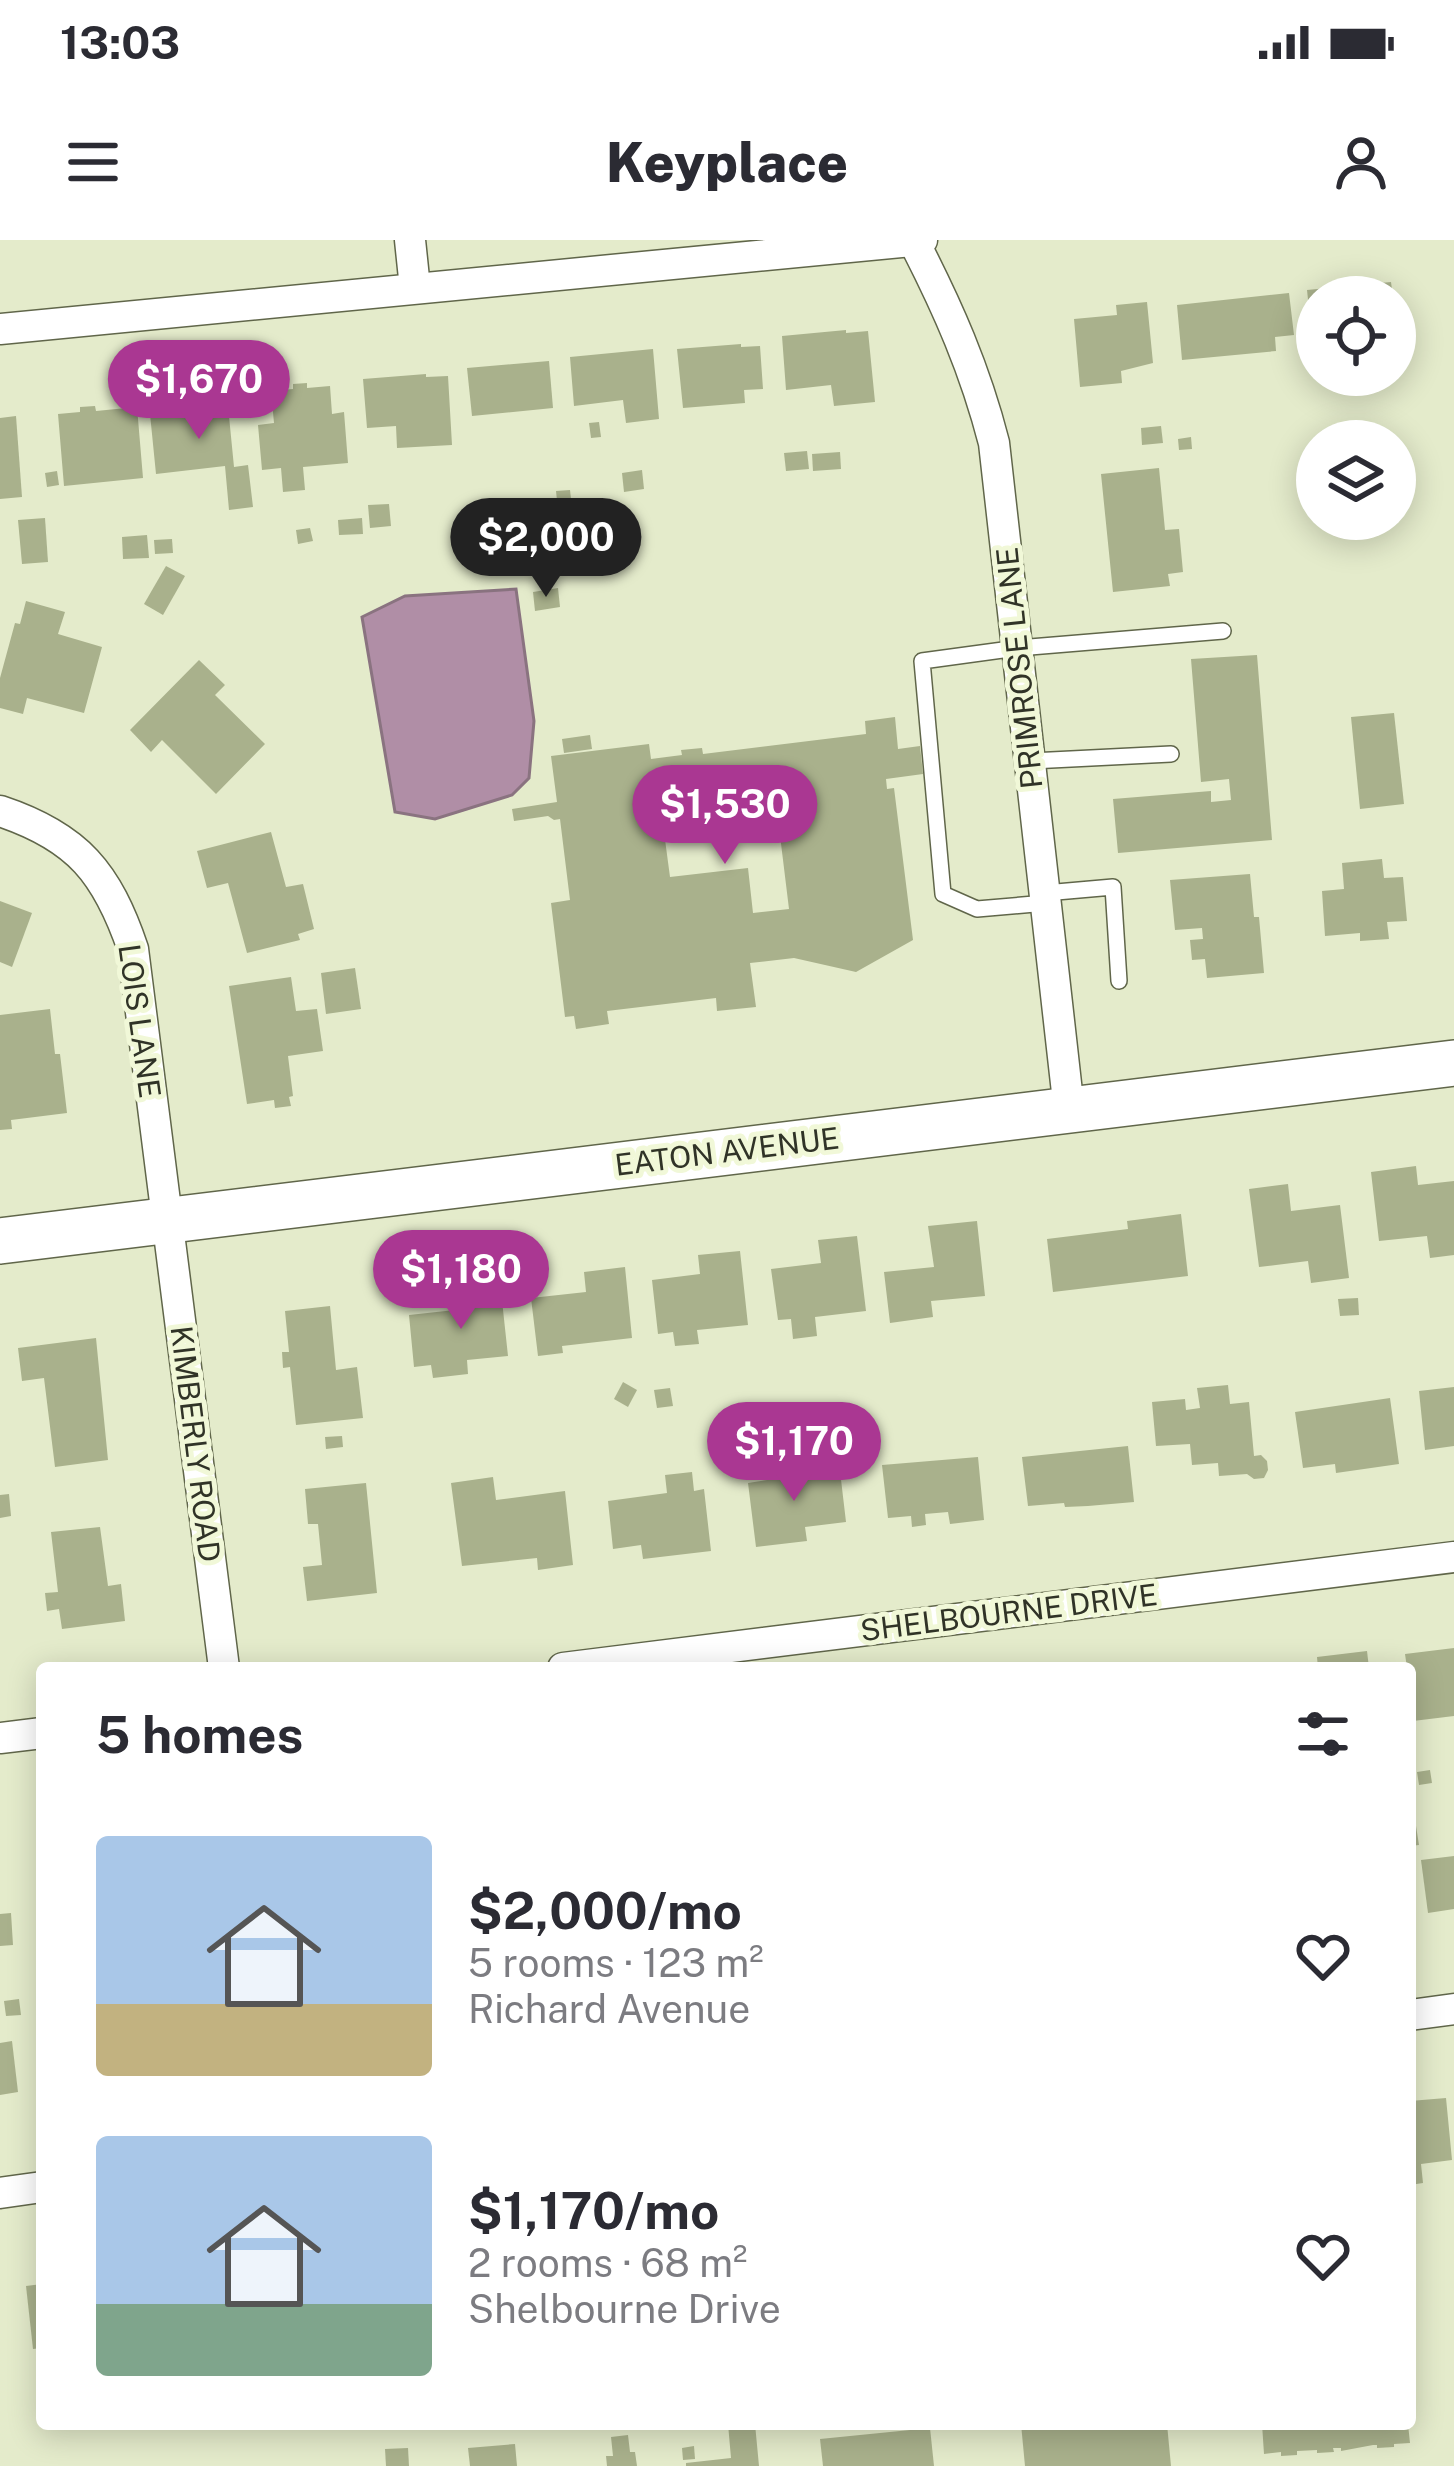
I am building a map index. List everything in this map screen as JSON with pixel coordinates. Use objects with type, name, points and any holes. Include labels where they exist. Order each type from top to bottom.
[{"type":"street","points":[[410,240],[415,288]]},
{"type":"street","points":[[0,329],[916,240]]},
{"type":"street","name":"PRIMROSE LANE","points":[[916,240],[964,344],[990,426],[1069,1110]]},
{"type":"street","name":"LOIS LANE","points":[[0,812],[31,822],[70,846],[92,867],[118,906],[133,950],[166,1220]]},
{"type":"street","name":"EATON AVENUE","points":[[0,1241],[1454,1063]]},
{"type":"street","name":"KIMBERLY ROAD","points":[[166,1220],[223,1662]]},
{"type":"street","name":"SHELBOURNE DRIVE","points":[[611,1662],[1454,1557]]},
{"type":"street","points":[[0,1738],[36,1734]]},
{"type":"street","points":[[1416,2014],[1454,2009]]},
{"type":"street","points":[[0,2193],[36,2188]]},
{"type":"lane","points":[[1119,981],[1113,887],[977,909],[943,894],[922,662],[1018,648],[1223,631]]},
{"type":"lane","points":[[1031,761],[1171,754]]},
{"type":"shaded area","points":[[516,589],[534,721],[529,778],[512,795],[435,819],[395,812],[362,617],[405,596]]},
{"type":"building","points":[[1289,293],[1294,335],[1275,337],[1276,351],[1182,360],[1177,305]]},
{"type":"building","points":[[1147,302],[1153,363],[1121,371],[1122,383],[1080,387],[1074,319],[1117,315],[1116,305]]},
{"type":"building","points":[[868,331],[875,402],[834,406],[831,385],[786,390],[782,336]]},
{"type":"building","points":[[760,346],[763,389],[744,390],[745,403],[683,408],[677,349]]},
{"type":"building","points":[[653,349],[659,419],[626,423],[623,400],[574,406],[570,357]]},
{"type":"building","points":[[549,361],[553,408],[472,416],[467,368]]},
{"type":"building","points":[[448,376],[452,445],[397,448],[396,426],[367,428],[363,379]]},
{"type":"building","points":[[307,383],[307,388],[330,386],[332,414],[344,412],[348,463],[303,467],[305,490],[283,492],[281,468],[262,470],[258,425],[274,423],[271,391]]},
{"type":"building","points":[[202,393],[203,398],[227,396],[234,467],[248,465],[253,507],[229,510],[225,466],[156,474],[149,404],[189,400],[188,394]]},
{"type":"building","points":[[95,406],[96,411],[137,407],[143,478],[64,486],[58,414]]},
{"type":"building","points":[[16,416],[22,497],[0,499],[0,418]]},
{"type":"building","points":[[599,422],[601,437],[591,438],[589,423]]},
{"type":"building","points":[[1161,426],[1163,443],[1142,445],[1141,428]]},
{"type":"building","points":[[1191,437],[1192,449],[1179,450],[1178,439]]},
{"type":"building","points":[[807,451],[809,469],[786,471],[784,453]]},
{"type":"building","points":[[840,452],[841,469],[813,471],[812,454]]},
{"type":"building","points":[[1159,468],[1165,530],[1179,529],[1183,572],[1168,574],[1170,586],[1113,592],[1101,474]]},
{"type":"building","points":[[642,470],[644,489],[624,492],[622,473]]},
{"type":"building","points":[[57,471],[59,485],[47,487],[45,473]]},
{"type":"building","points":[[570,490],[572,508],[558,510],[556,491]]},
{"type":"building","points":[[389,504],[391,526],[370,528],[368,505]]},
{"type":"building","points":[[45,518],[48,562],[22,564],[18,520]]},
{"type":"building","points":[[362,518],[363,534],[339,535],[338,520]]},
{"type":"building","points":[[310,528],[313,541],[298,544],[296,530]]},
{"type":"building","points":[[147,535],[149,558],[123,559],[122,537]]},
{"type":"building","points":[[172,539],[173,553],[155,554],[154,540]]},
{"type":"building","points":[[166,566],[185,576],[163,615],[144,604]]},
{"type":"building","points":[[558,588],[560,607],[535,611],[533,592]]},
{"type":"building","points":[[26,601],[65,612],[58,634],[102,647],[84,713],[27,698],[23,714],[0,708],[0,678]]},
{"type":"building","points":[[1257,655],[1272,840],[1118,853],[1113,799],[1211,791],[1211,802],[1231,800],[1229,779],[1201,782],[1191,659]]},
{"type":"building","points":[[199,660],[225,685],[215,695],[265,744],[216,794],[162,740],[151,752],[130,730]]},
{"type":"building","points":[[1394,713],[1404,804],[1360,809],[1351,717]]},
{"type":"building","points":[[895,717],[898,749],[920,746],[923,774],[886,779],[887,789],[894,788],[913,940],[856,972],[794,958],[750,963],[756,1007],[717,1011],[716,998],[607,1011],[609,1024],[576,1029],[574,1016],[565,1017],[551,903],[570,900],[560,819],[514,821],[512,809],[557,802],[551,756],[649,744],[651,759],[682,755],[681,750],[702,748],[703,754],[866,734],[865,721]],"holes":[[[778,819],[789,909],[753,913],[748,868],[670,877],[664,832]]]},
{"type":"building","points":[[590,735],[592,749],[564,753],[562,739]]},
{"type":"building","points":[[271,832],[286,887],[303,884],[314,929],[298,934],[300,940],[247,953],[228,883],[207,888],[197,851]]},
{"type":"building","points":[[1382,859],[1384,878],[1403,877],[1407,921],[1387,922],[1389,939],[1360,941],[1360,933],[1325,936],[1322,891],[1344,889],[1342,863]]},
{"type":"building","points":[[1250,874],[1264,973],[1207,978],[1205,959],[1192,960],[1190,940],[1203,939],[1202,928],[1175,930],[1170,880]]},
{"type":"building","points":[[0,901],[32,913],[12,967],[0,962]]},
{"type":"building","points":[[355,968],[361,1009],[326,1014],[321,973]]},
{"type":"building","points":[[291,977],[296,1011],[317,1009],[323,1051],[288,1056],[291,1106],[275,1108],[274,1100],[247,1104],[229,986]]},
{"type":"building","points":[[50,1009],[67,1113],[11,1120],[12,1129],[0,1130],[0,1015]]},
{"type":"building","points":[[1416,1166],[1418,1185],[1454,1181],[1454,1255],[1430,1258],[1427,1236],[1379,1241],[1371,1172]]},
{"type":"building","points":[[1288,1184],[1291,1211],[1340,1205],[1349,1278],[1311,1283],[1308,1261],[1259,1267],[1249,1189]]},
{"type":"building","points":[[1181,1214],[1188,1276],[1053,1292],[1047,1239],[1128,1229],[1127,1221]]},
{"type":"building","points":[[977,1221],[985,1296],[931,1301],[933,1317],[890,1323],[884,1272],[934,1267],[928,1226]]},
{"type":"building","points":[[857,1236],[866,1311],[815,1317],[817,1336],[793,1339],[791,1319],[778,1320],[771,1269],[821,1263],[818,1240]]},
{"type":"building","points":[[740,1251],[748,1325],[697,1330],[699,1344],[675,1346],[673,1332],[658,1334],[652,1280],[700,1274],[698,1255]]},
{"type":"building","points":[[625,1267],[632,1338],[562,1346],[563,1353],[538,1356],[531,1298],[586,1292],[584,1272]]},
{"type":"building","points":[[500,1282],[508,1356],[467,1360],[468,1374],[433,1378],[431,1365],[414,1367],[409,1315],[464,1309],[461,1285]]},
{"type":"building","points":[[1358,1298],[1359,1315],[1340,1316],[1338,1299]]},
{"type":"building","points":[[330,1306],[336,1370],[357,1367],[363,1418],[296,1425],[290,1367],[283,1368],[282,1352],[289,1352],[285,1311]]},
{"type":"building","points":[[96,1338],[108,1460],[55,1467],[44,1378],[22,1381],[18,1348]]},
{"type":"building","points":[[623,1382],[637,1390],[628,1407],[614,1399]]},
{"type":"building","points":[[1228,1385],[1230,1404],[1249,1402],[1254,1456],[1267,1461],[1264,1478],[1219,1476],[1218,1463],[1192,1465],[1190,1444],[1156,1446],[1152,1402],[1185,1399],[1186,1410],[1200,1408],[1197,1388]]},
{"type":"building","points":[[1454,1387],[1454,1446],[1425,1450],[1419,1391]]},
{"type":"building","points":[[670,1388],[673,1406],[657,1408],[654,1390]]},
{"type":"building","points":[[1390,1398],[1399,1464],[1336,1473],[1335,1464],[1303,1468],[1295,1412]]},
{"type":"building","points":[[342,1436],[343,1447],[326,1449],[325,1437]]},
{"type":"building","points":[[1128,1446],[1134,1502],[1028,1506],[1022,1457]]},
{"type":"building","points":[[978,1457],[984,1520],[950,1524],[948,1512],[925,1514],[926,1525],[912,1527],[911,1516],[888,1518],[882,1465]]},
{"type":"building","points":[[796,1460],[798,1476],[840,1471],[846,1522],[805,1527],[807,1541],[756,1547],[748,1483],[774,1479],[771,1463]]},
{"type":"building","points":[[692,1472],[694,1491],[704,1489],[711,1551],[643,1559],[641,1545],[613,1549],[608,1501],[667,1493],[665,1475]]},
{"type":"building","points":[[493,1477],[496,1500],[565,1491],[573,1565],[538,1570],[537,1558],[462,1566],[451,1483]]},
{"type":"building","points":[[366,1483],[377,1593],[307,1601],[303,1567],[322,1565],[318,1524],[308,1524],[305,1489]]},
{"type":"building","points":[[9,1494],[11,1516],[0,1518],[0,1495]]},
{"type":"building","points":[[100,1527],[108,1586],[121,1584],[125,1621],[62,1629],[59,1609],[47,1611],[45,1593],[58,1592],[51,1532]]},
{"type":"building","points":[[1454,1648],[1454,1716],[1416,1721],[1416,1662],[1406,1662],[1405,1654]]},
{"type":"building","points":[[1367,1651],[1368,1662],[1317,1662],[1317,1657]]},
{"type":"building","points":[[1430,1770],[1432,1783],[1419,1785],[1417,1772]]},
{"type":"building","points":[[1454,1856],[1454,1909],[1428,1913],[1421,1860]]},
{"type":"building","points":[[11,1913],[13,1945],[0,1946],[0,1914]]},
{"type":"building","points":[[19,1999],[21,2015],[6,2016],[4,2001]]},
{"type":"building","points":[[12,2041],[18,2092],[0,2095],[0,2043]]},
{"type":"building","points":[[1446,2098],[1452,2160],[1421,2164],[1423,2183],[1416,2184],[1416,2100]]},
{"type":"building","points":[[36,2285],[36,2349],[33,2349],[26,2286]]},
{"type":"building","points":[[729,2430],[756,2430],[759,2466],[686,2466],[686,2463],[731,2458]]},
{"type":"building","points":[[930,2430],[934,2466],[823,2466],[820,2439]]},
{"type":"building","points":[[1022,2430],[1168,2430],[1171,2466],[1025,2466]]},
{"type":"building","points":[[1262,2430],[1409,2430],[1410,2443],[1394,2447],[1264,2454]]},
{"type":"building","points":[[628,2435],[637,2466],[607,2466],[606,2456],[613,2456],[611,2437]]},
{"type":"building","points":[[515,2444],[517,2466],[470,2466],[468,2448]]},
{"type":"building","points":[[694,2446],[695,2459],[683,2460],[682,2448]]},
{"type":"building","points":[[408,2448],[409,2466],[386,2466],[385,2449]]}]
